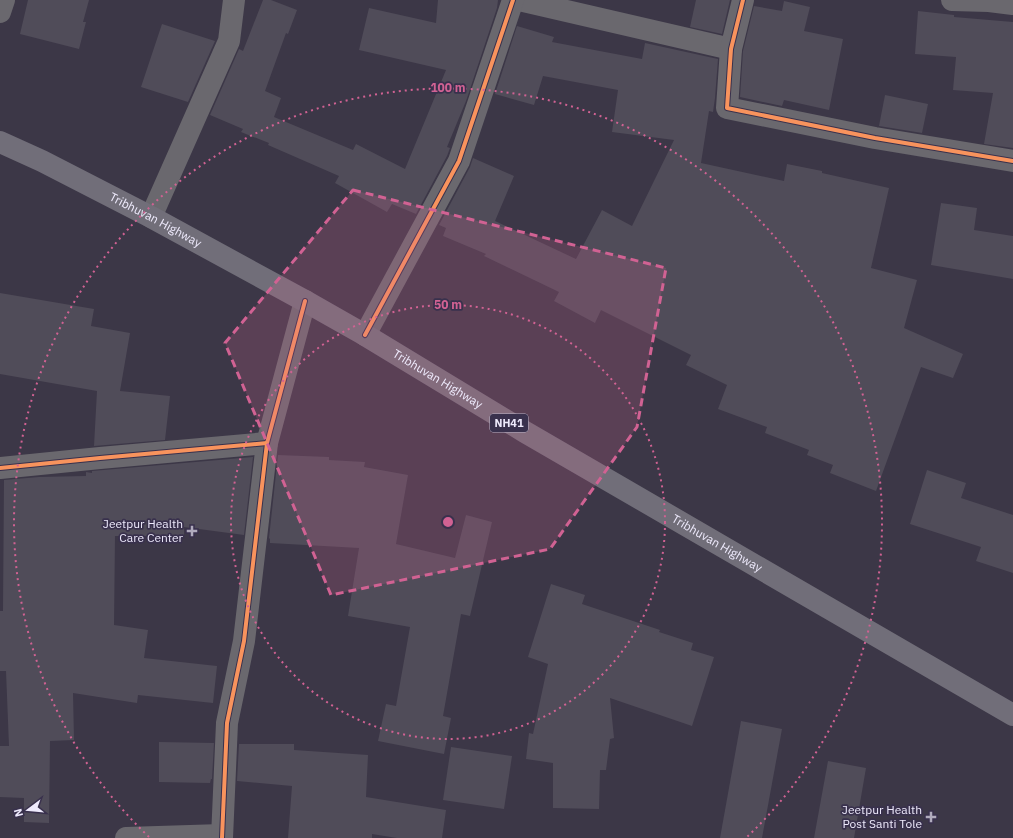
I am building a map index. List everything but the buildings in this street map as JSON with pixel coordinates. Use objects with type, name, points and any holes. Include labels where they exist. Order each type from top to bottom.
[{"type":"highway","name":"Tribhuvan Highway","points":[[0,142],[42,161],[151,217],[305,301],[365,335],[525,432],[1013,715]]},
{"type":"street","points":[[0,12],[4,0]]},
{"type":"street","points":[[151,217],[229,41],[234,0]]},
{"type":"street","points":[[365,335],[459,161],[513,0]]},
{"type":"street","points":[[519,0],[731,48]]},
{"type":"street","points":[[744,0],[731,48],[727,108],[875,138],[1013,161]]},
{"type":"street","points":[[952,0],[989,1],[1013,4]]},
{"type":"street","points":[[126,838],[222,836],[227,722],[244,641],[267,443],[305,301]]},
{"type":"street","points":[[0,468],[267,443]]},
{"type":"highlighted area","points":[[353,190],[666,268],[637,427],[550,549],[331,595],[225,343]]},
{"type":"cycle path","points":[[365,335],[459,161],[513,0]]},
{"type":"cycle path","points":[[743,0],[731,49],[727,108],[875,138],[1013,161]]},
{"type":"cycle path","points":[[222,838],[227,723],[244,641],[267,443],[305,301]]},
{"type":"cycle path","points":[[0,468],[267,443]]},
{"type":"place","name":"Jeetpur Health Care Center","points":[[192,531]]},
{"type":"place","name":"Jeetpur Health Post Santi Tole","points":[[931,817]]}]
